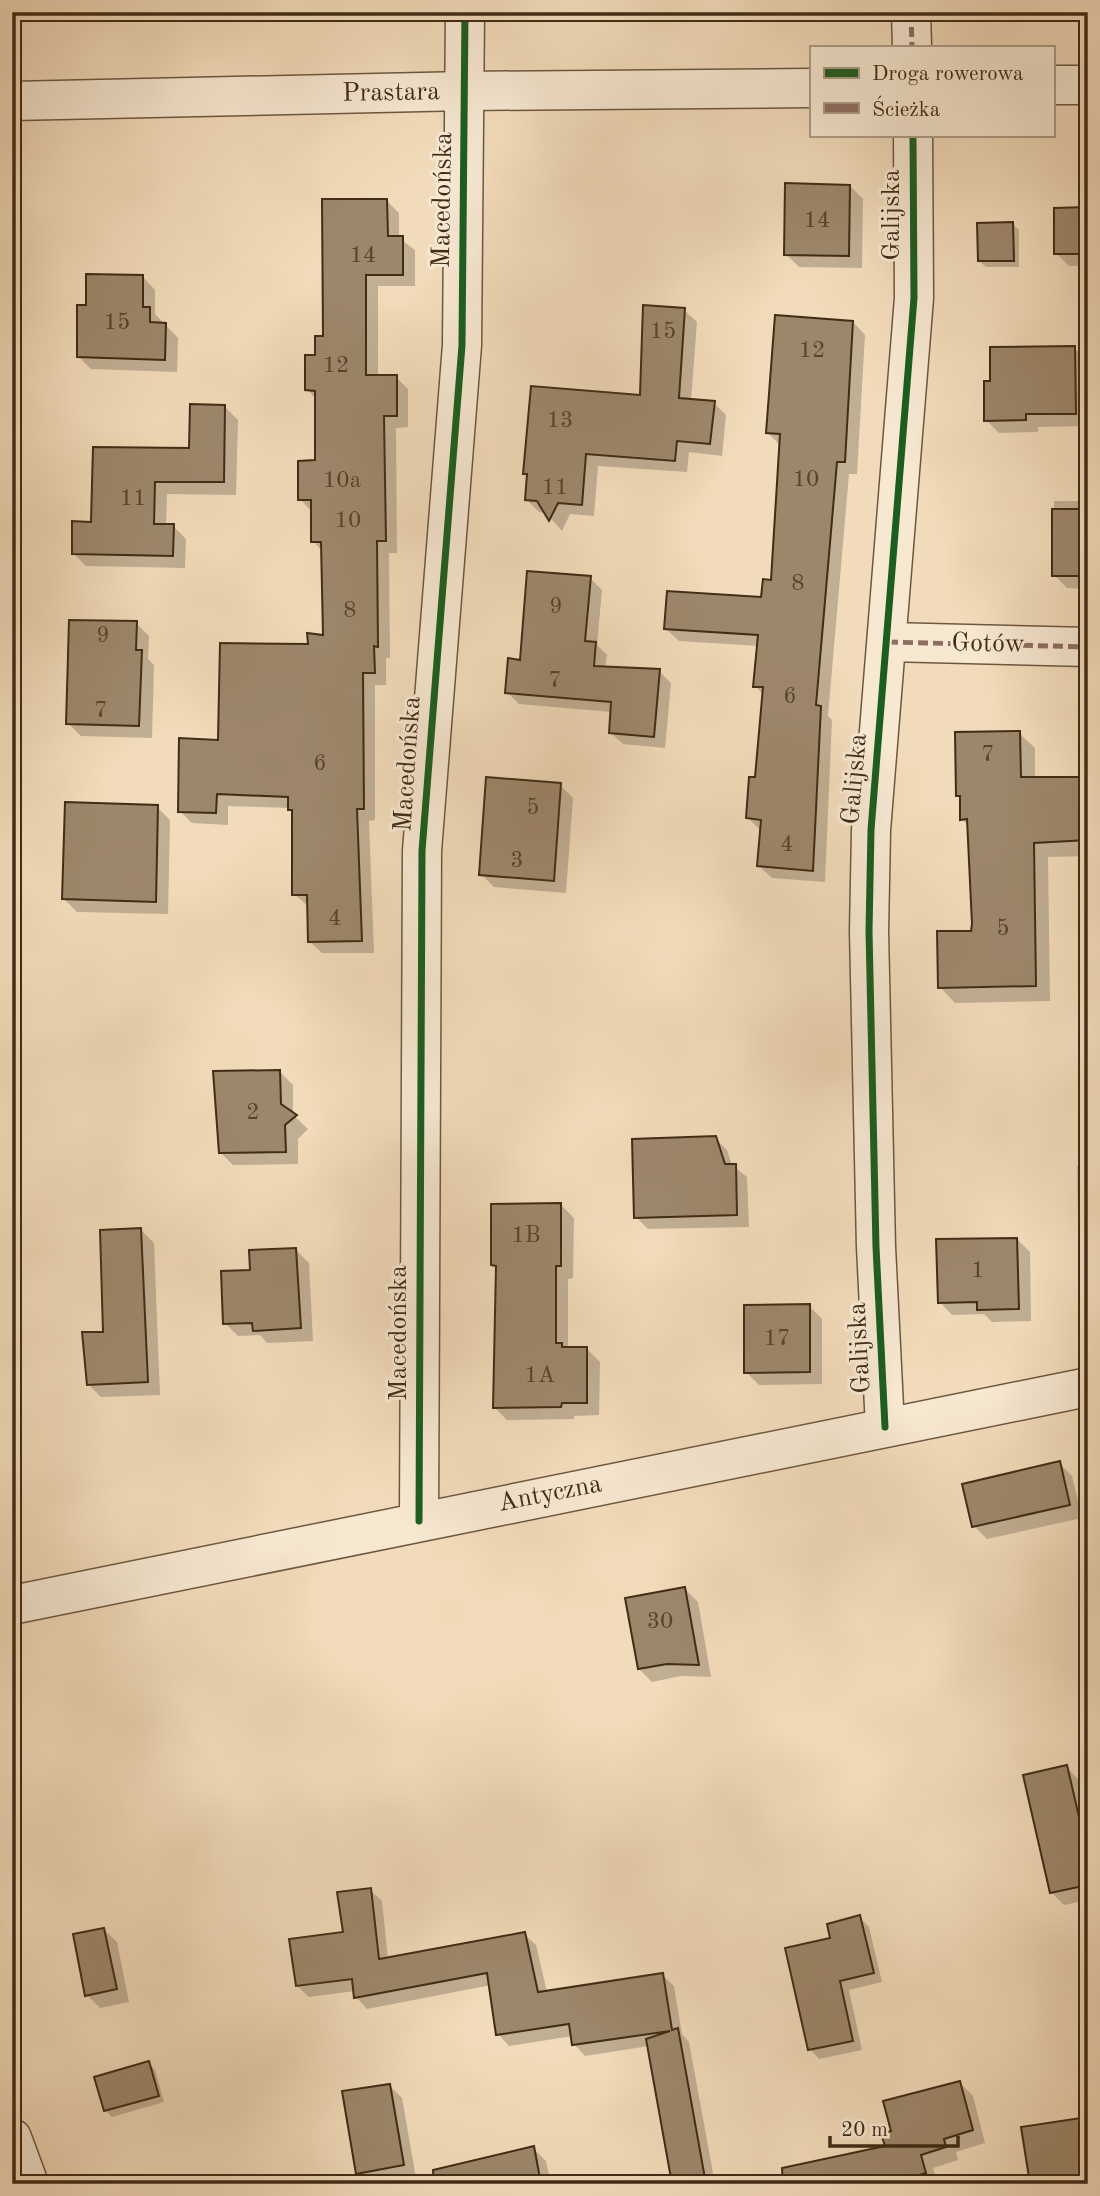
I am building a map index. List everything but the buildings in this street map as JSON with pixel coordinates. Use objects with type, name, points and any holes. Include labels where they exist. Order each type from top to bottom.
[{"type":"street","name":"Macedońska","points":[[419,1521],[422,851],[461,345],[465,12]]},
{"type":"street","points":[[911,12],[912,46]]},
{"type":"street","points":[[1054,85],[1088,85]]},
{"type":"street","name":"Prastara","points":[[12,101],[466,91],[810,88]]},
{"type":"street","name":"Galijska","points":[[885,1427],[876,1247],[869,931],[872,830],[914,298],[913,136]]},
{"type":"street","name":"Gotów","points":[[888,642],[1088,647]]},
{"type":"street","name":"Antyczna","points":[[12,1605],[1088,1387]]},
{"type":"street","points":[[12,2138],[29,2184]]},
{"type":"marked path","points":[[911,12],[912,46]]},
{"type":"marked path","points":[[888,642],[1088,647]]},
{"type":"cycle path","points":[[419,1521],[422,851],[462,345],[465,12]]},
{"type":"cycle path","points":[[885,1427],[876,1247],[869,931],[871,830],[914,298],[913,136]]}]
